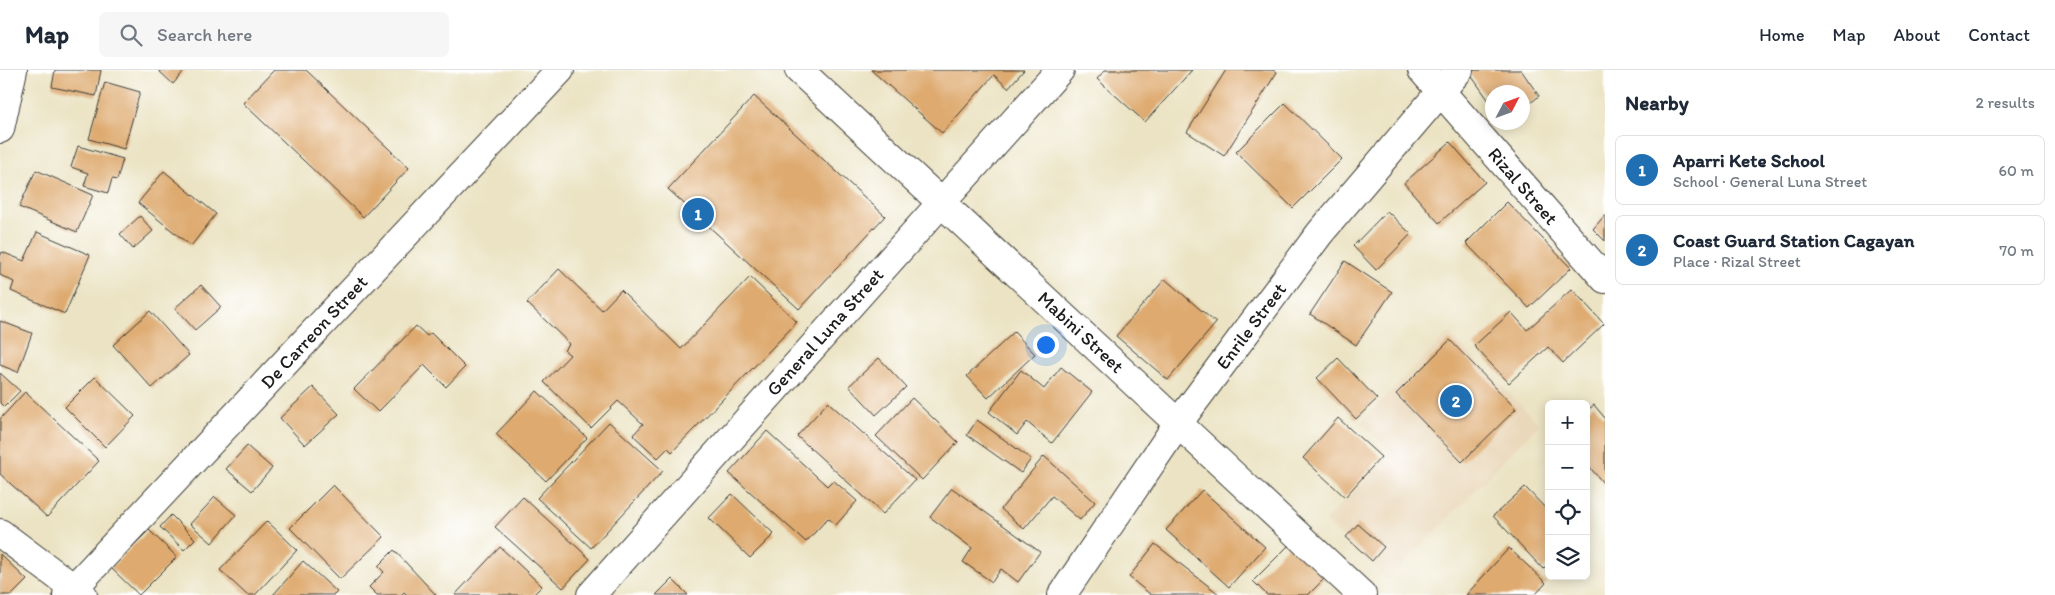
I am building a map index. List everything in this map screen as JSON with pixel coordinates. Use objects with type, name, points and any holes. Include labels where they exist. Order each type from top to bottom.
[{"type":"street","points":[[0,130],[13,70]]},
{"type":"street","name":"De Carreon Street","points":[[75,593],[560,70]]},
{"type":"street","name":"Mabini Street","points":[[799,70],[1179,422],[1362,595]]},
{"type":"street","name":"General Luna Street","points":[[591,595],[1060,70]]},
{"type":"street","name":"Rizal Street","points":[[1422,70],[1605,279]]},
{"type":"street","name":"Enrile Street","points":[[1062,595],[1179,422],[1320,233],[1459,70]]},
{"type":"street","points":[[0,533],[75,593]]},
{"type":"shaded area","points":[[1449,333],[1539,424],[1388,580],[1325,521],[1392,451],[1360,423]]},
{"type":"building","points":[[55,70],[101,70],[96,96],[52,87]]},
{"type":"building","points":[[158,70],[185,70],[173,84]]},
{"type":"building","points":[[274,70],[306,70],[409,168],[363,217],[243,103]]},
{"type":"building","points":[[871,70],[1024,70],[1008,88],[994,75],[942,133]]},
{"type":"building","points":[[1105,70],[1192,70],[1145,122],[1097,79]]},
{"type":"building","points":[[1226,70],[1273,70],[1277,72],[1224,156],[1187,132]]},
{"type":"building","points":[[1475,70],[1521,70],[1539,96],[1530,103],[1530,85],[1485,85],[1485,95],[1470,74]]},
{"type":"building","points":[[105,82],[140,92],[124,149],[89,139]]},
{"type":"building","points":[[754,96],[885,216],[799,309],[668,189]]},
{"type":"building","points":[[1285,103],[1342,159],[1293,208],[1236,152]]},
{"type":"building","points":[[1450,142],[1485,182],[1439,223],[1404,183]]},
{"type":"building","points":[[78,146],[123,159],[117,180],[112,179],[108,193],[84,186],[88,173],[71,167]]},
{"type":"building","points":[[36,170],[93,195],[77,232],[19,207]]},
{"type":"building","points":[[164,171],[216,214],[191,246],[138,203]]},
{"type":"building","points":[[1507,202],[1571,268],[1529,308],[1466,243]]},
{"type":"building","points":[[1387,211],[1411,234],[1376,270],[1353,246]]},
{"type":"building","points":[[1605,215],[1605,241],[1593,229]]},
{"type":"building","points":[[140,216],[153,231],[133,249],[120,234]]},
{"type":"building","points":[[37,232],[90,255],[65,314],[11,291],[14,282],[0,275],[0,257],[2,252],[24,261]]},
{"type":"building","points":[[1345,261],[1392,292],[1356,345],[1310,314]]},
{"type":"building","points":[[559,269],[602,310],[621,290],[681,349],[750,277],[797,322],[672,452],[668,448],[658,458],[633,435],[643,424],[618,401],[591,428],[544,382],[570,355],[564,350],[570,344],[527,303]]},
{"type":"building","points":[[1165,279],[1216,323],[1168,380],[1116,336]]},
{"type":"building","points":[[201,285],[221,307],[195,330],[175,308]]},
{"type":"building","points":[[1572,289],[1604,324],[1563,363],[1548,347],[1509,383],[1474,346],[1511,312],[1527,330]]},
{"type":"building","points":[[150,311],[189,355],[152,388],[113,345]]},
{"type":"building","points":[[0,321],[32,333],[18,372],[0,365]]},
{"type":"building","points":[[416,326],[427,336],[431,333],[465,367],[446,387],[424,365],[378,412],[354,389]]},
{"type":"building","points":[[1014,332],[1035,354],[988,398],[967,376]]},
{"type":"building","points":[[1450,340],[1516,409],[1462,462],[1396,394]]},
{"type":"building","points":[[879,358],[906,387],[876,415],[849,386]]},
{"type":"building","points":[[1338,358],[1377,399],[1356,419],[1317,378]]},
{"type":"building","points":[[1061,367],[1092,392],[1052,443],[1027,422],[1017,435],[989,412],[1021,370],[1044,389]]},
{"type":"building","points":[[0,373],[20,391],[4,407],[0,403]]},
{"type":"building","points":[[95,377],[135,416],[105,447],[65,407]]},
{"type":"building","points":[[313,387],[339,414],[305,445],[280,418]]},
{"type":"building","points":[[537,391],[587,438],[546,481],[496,434]]},
{"type":"building","points":[[25,392],[99,461],[47,517],[0,474],[0,419]]},
{"type":"building","points":[[912,398],[958,442],[922,480],[876,436]]},
{"type":"building","points":[[828,402],[915,480],[883,514],[797,436]]},
{"type":"building","points":[[1594,405],[1605,418],[1605,485],[1590,468],[1590,408]]},
{"type":"building","points":[[1338,418],[1381,457],[1345,497],[1303,458]]},
{"type":"building","points":[[977,420],[1031,459],[1021,473],[967,435]]},
{"type":"building","points":[[609,422],[663,471],[591,548],[537,498]]},
{"type":"building","points":[[767,431],[827,486],[833,480],[857,501],[836,525],[828,518],[806,542],[729,473]]},
{"type":"building","points":[[247,446],[272,468],[252,491],[226,469]]},
{"type":"building","points":[[1044,456],[1095,502],[1080,520],[1052,496],[1024,529],[1001,509]]},
{"type":"building","points":[[333,485],[384,537],[340,579],[290,528]]},
{"type":"building","points":[[1525,487],[1545,508],[1545,567],[1543,569],[1493,516]]},
{"type":"building","points":[[952,488],[1040,552],[1018,582],[1001,569],[992,582],[963,562],[972,548],[930,517]]},
{"type":"building","points":[[1202,490],[1265,547],[1229,587],[1166,530]]},
{"type":"building","points":[[732,494],[774,534],[750,558],[709,518]]},
{"type":"building","points":[[215,497],[236,515],[212,543],[190,524]]},
{"type":"building","points":[[523,497],[590,559],[563,588],[495,527]]},
{"type":"building","points":[[171,515],[195,539],[184,550],[160,527]]},
{"type":"building","points":[[267,521],[297,550],[255,595],[247,595],[220,570]]},
{"type":"building","points":[[1358,524],[1384,547],[1372,561],[1346,537]]},
{"type":"building","points":[[149,530],[177,557],[139,595],[111,568]]},
{"type":"building","points":[[1155,544],[1220,595],[1151,595],[1129,577]]},
{"type":"building","points":[[1290,544],[1324,579],[1308,595],[1267,595],[1253,581]]},
{"type":"building","points":[[500,547],[542,586],[533,595],[455,595]]},
{"type":"building","points":[[1509,548],[1546,583],[1535,595],[1466,595]]},
{"type":"building","points":[[394,550],[436,595],[407,595],[404,592],[401,595],[377,595],[369,587],[384,572],[378,566]]},
{"type":"building","points":[[0,554],[27,580],[12,595],[0,595]]},
{"type":"building","points":[[303,561],[337,592],[334,595],[273,595]]},
{"type":"building","points":[[672,579],[688,595],[656,595]]},
{"type":"place","name":"Aparri Kete School","points":[[698,214]]},
{"type":"place","name":"Coast Guard Station Cagayan","points":[[1456,401]]}]
